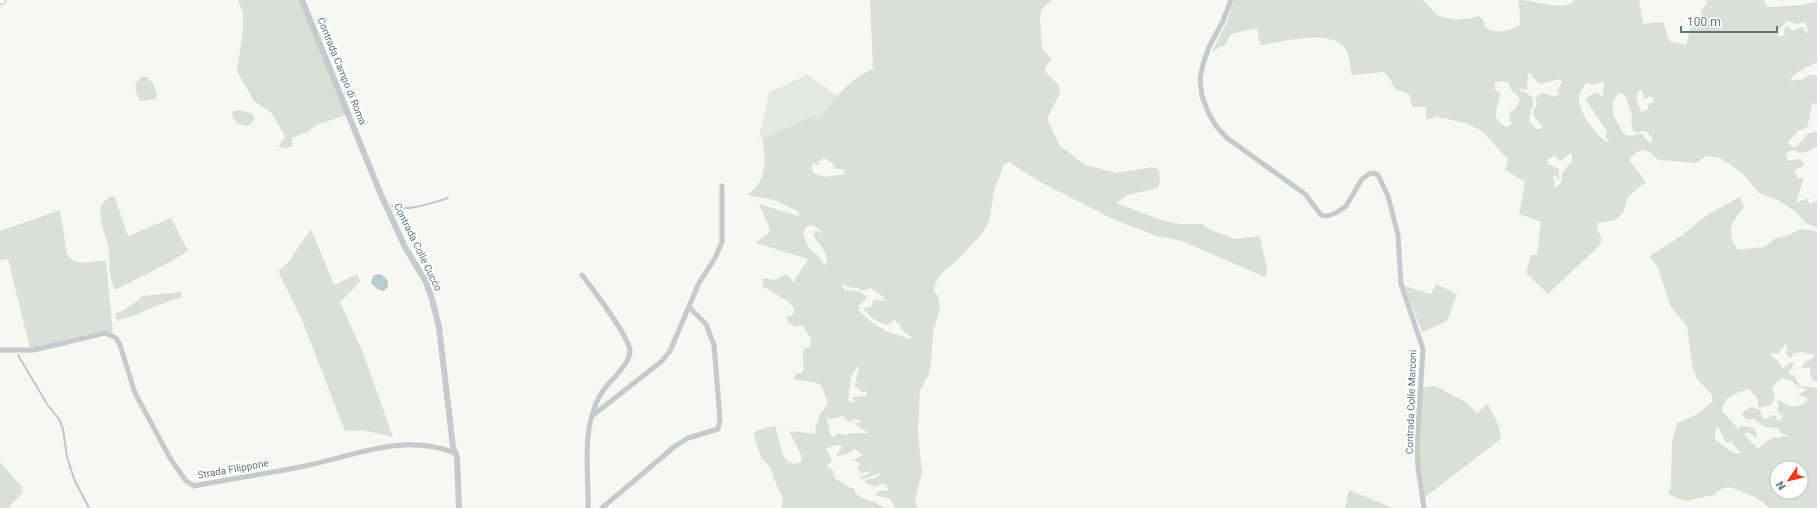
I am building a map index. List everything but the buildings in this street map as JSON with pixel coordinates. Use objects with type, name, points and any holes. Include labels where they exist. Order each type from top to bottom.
[{"type":"street","name":"Contrada Campo di Roma","points":[[302,0],[362,150]]},
{"type":"street","name":"Contrada Colle Marconi","points":[[1231,0],[1223,21],[1209,48],[1203,64],[1200,79],[1202,96],[1208,112],[1216,126],[1227,138],[1304,194],[1321,215],[1327,216],[1336,213],[1346,206],[1362,179],[1369,174],[1374,173],[1378,175],[1388,196],[1398,234],[1401,284],[1423,349],[1417,445],[1418,468],[1424,508]]},
{"type":"street","name":"Contrada Colle Cucco","points":[[362,150],[381,195],[406,247],[426,282],[432,299],[439,328],[453,447],[455,453]]},
{"type":"street","points":[[592,416],[662,361],[670,351],[699,282],[715,258],[722,242],[722,186]]},
{"type":"street","points":[[582,275],[609,312],[629,348],[630,355],[626,363],[599,397],[592,416],[586,443],[589,488],[588,508]]},
{"type":"street","points":[[602,508],[674,447],[688,438],[718,429],[720,419],[714,345],[706,324],[689,307]]},
{"type":"street","name":"Strada Filippone","points":[[0,350],[34,350],[104,333],[116,338],[120,345],[135,393],[170,458],[186,481],[194,486],[301,467],[392,445],[412,444],[447,449],[455,453]]},
{"type":"street","points":[[455,453],[457,457],[459,508]]},
{"type":"shaded area","points":[[238,0],[299,0],[346,115],[316,125],[309,131],[292,138],[292,146],[287,148],[278,147],[285,137],[272,113],[254,101],[237,71],[243,30],[243,14]]},
{"type":"shaded area","points":[[870,0],[1052,0],[1041,10],[1040,19],[1042,49],[1052,59],[1046,66],[1045,72],[1058,84],[1060,93],[1047,119],[1059,145],[1084,164],[1115,173],[1154,167],[1159,170],[1160,182],[1158,188],[1128,195],[1116,203],[1161,220],[1179,224],[1202,224],[1211,230],[1235,239],[1260,236],[1267,270],[1265,277],[1182,241],[1157,236],[1115,220],[1044,184],[1009,162],[1003,165],[994,191],[990,217],[986,227],[960,257],[943,272],[937,280],[935,286],[934,292],[938,296],[940,307],[933,333],[931,362],[928,376],[920,390],[918,432],[922,473],[915,499],[917,508],[895,508],[890,499],[876,495],[878,491],[889,490],[886,486],[888,485],[880,484],[877,487],[865,483],[865,480],[875,478],[881,473],[860,480],[872,471],[860,473],[857,467],[860,465],[858,462],[853,460],[863,455],[855,449],[845,455],[836,456],[842,447],[840,445],[832,446],[826,449],[832,460],[827,467],[834,471],[833,475],[836,479],[851,488],[854,488],[855,493],[858,496],[877,503],[884,508],[781,508],[783,501],[781,494],[769,466],[762,460],[753,433],[775,426],[783,455],[788,462],[794,464],[801,462],[802,457],[789,431],[817,434],[815,432],[819,416],[828,403],[821,385],[813,382],[793,379],[796,374],[802,373],[804,367],[804,348],[810,347],[811,340],[804,327],[800,325],[795,327],[789,323],[786,317],[791,316],[794,313],[794,308],[789,302],[762,286],[763,278],[775,280],[785,275],[789,276],[793,283],[808,259],[756,243],[769,233],[770,229],[759,204],[799,216],[799,212],[775,200],[748,195],[755,189],[764,169],[765,162],[762,138],[815,115],[818,121],[848,85],[855,79],[873,69]],"holes":[[[823,157],[834,164],[832,166],[836,166],[833,168],[834,169],[842,169],[846,174],[825,177],[813,173],[812,163],[820,165],[817,161],[822,160]],[[812,225],[820,230],[823,235],[818,231],[815,231],[813,235],[826,254],[826,262],[824,266],[820,258],[810,249],[807,244],[803,234],[807,226]],[[845,284],[847,287],[858,288],[861,291],[871,288],[882,296],[885,301],[874,300],[871,307],[863,308],[865,311],[871,317],[883,324],[887,325],[894,320],[900,324],[900,328],[912,338],[909,339],[886,331],[870,321],[858,310],[860,305],[867,297],[857,291],[845,290],[842,286]],[[858,365],[859,372],[857,374],[856,381],[859,383],[854,383],[854,385],[862,392],[867,391],[866,396],[853,397],[854,403],[850,401],[848,402],[851,377]],[[826,416],[831,419],[843,416],[848,422],[856,419],[862,422],[855,423],[856,425],[869,433],[853,433],[844,435],[840,433],[832,437]]]},
{"type":"shaded area","points":[[1234,0],[1421,0],[1435,13],[1444,18],[1456,19],[1479,16],[1483,19],[1485,27],[1494,31],[1502,31],[1520,25],[1519,0],[1556,6],[1570,4],[1575,0],[1639,0],[1643,24],[1663,22],[1669,41],[1686,45],[1692,23],[1702,24],[1701,12],[1705,5],[1707,5],[1706,0],[1764,0],[1767,7],[1804,5],[1817,1],[1817,62],[1797,73],[1791,78],[1791,81],[1803,79],[1809,75],[1817,75],[1817,103],[1816,105],[1814,103],[1812,104],[1808,125],[1806,128],[1798,131],[1788,142],[1792,147],[1796,147],[1807,135],[1817,132],[1817,146],[1807,152],[1800,153],[1795,150],[1787,152],[1786,155],[1788,160],[1801,160],[1804,164],[1794,172],[1799,179],[1804,177],[1797,200],[1798,203],[1807,198],[1809,199],[1808,202],[1810,204],[1817,201],[1817,228],[1806,223],[1796,212],[1780,201],[1759,193],[1744,175],[1718,157],[1706,156],[1696,163],[1658,160],[1651,153],[1644,150],[1636,152],[1629,160],[1646,182],[1627,199],[1623,213],[1615,220],[1598,223],[1597,228],[1602,240],[1599,246],[1548,294],[1526,273],[1531,255],[1537,255],[1541,222],[1519,214],[1525,182],[1505,170],[1508,159],[1484,133],[1473,126],[1453,120],[1434,116],[1433,119],[1426,119],[1426,107],[1412,107],[1409,94],[1395,89],[1390,79],[1384,72],[1352,75],[1349,57],[1345,48],[1338,42],[1328,39],[1317,37],[1292,39],[1260,45],[1257,28],[1231,34],[1224,46],[1219,47],[1212,52],[1227,22]],"holes":[[[1787,21],[1796,24],[1805,22],[1808,30],[1807,34],[1802,27],[1793,31],[1786,26],[1784,30],[1785,35],[1779,37],[1778,31]],[[1528,73],[1532,74],[1533,78],[1540,84],[1560,79],[1562,82],[1557,91],[1560,93],[1555,97],[1543,93],[1535,97],[1537,103],[1533,112],[1534,117],[1543,126],[1540,129],[1536,129],[1529,122],[1531,109],[1533,106],[1533,98],[1527,93],[1521,91],[1519,87],[1527,90]],[[1502,81],[1509,83],[1510,87],[1520,101],[1514,111],[1511,110],[1509,121],[1513,123],[1507,127],[1501,124],[1496,116],[1500,93],[1495,90],[1495,83]],[[1604,81],[1603,97],[1595,92],[1585,98],[1607,131],[1605,136],[1610,143],[1594,131],[1582,111],[1579,100],[1582,88],[1587,83],[1594,85]],[[1639,90],[1642,90],[1643,98],[1646,99],[1650,96],[1655,101],[1649,104],[1647,110],[1641,112],[1636,98]],[[1619,93],[1625,95],[1632,115],[1631,121],[1633,131],[1646,131],[1652,138],[1652,142],[1650,143],[1642,134],[1630,136],[1624,133],[1613,113],[1614,100]],[[1572,152],[1572,161],[1562,173],[1562,180],[1560,184],[1554,188],[1555,183],[1553,176],[1555,175],[1559,180],[1559,169],[1548,164],[1548,159],[1555,156],[1560,161]]]},
{"type":"shaded area","points":[[807,75],[838,96],[818,121],[815,115],[759,139],[769,92]]},
{"type":"shaded area","points":[[148,77],[152,82],[156,91],[157,99],[140,101],[136,91],[136,85],[139,79]]},
{"type":"shaded area","points":[[238,110],[251,113],[255,118],[252,123],[246,126],[236,123],[232,115],[233,112]]},
{"type":"shaded area","points":[[114,196],[128,236],[171,218],[188,251],[172,261],[115,290],[110,273],[108,245],[100,215],[102,205],[109,198]]},
{"type":"shaded area","points":[[1740,197],[1744,208],[1735,218],[1731,228],[1732,238],[1738,250],[1764,247],[1774,239],[1789,235],[1801,229],[1817,231],[1817,382],[1811,377],[1810,368],[1802,368],[1805,361],[1809,361],[1814,354],[1807,354],[1804,352],[1794,353],[1791,358],[1786,355],[1786,343],[1778,354],[1772,353],[1770,355],[1778,361],[1782,369],[1792,362],[1794,364],[1788,374],[1795,376],[1799,386],[1817,388],[1817,508],[1770,508],[1757,498],[1730,487],[1723,488],[1714,495],[1685,501],[1668,494],[1671,485],[1672,442],[1677,423],[1696,415],[1713,401],[1712,395],[1697,379],[1692,365],[1687,326],[1671,307],[1658,268],[1650,256],[1681,236],[1707,215]],"holes":[[[1782,378],[1792,381],[1798,387],[1807,389],[1802,393],[1798,392],[1802,397],[1805,396],[1808,400],[1798,406],[1792,406],[1778,401],[1777,402],[1779,405],[1777,411],[1783,417],[1779,421],[1776,419],[1777,416],[1774,415],[1765,419],[1762,417],[1760,410],[1752,407],[1744,411],[1742,415],[1747,420],[1754,419],[1765,427],[1778,428],[1781,433],[1789,436],[1772,438],[1757,449],[1744,434],[1749,432],[1757,440],[1756,432],[1751,427],[1740,426],[1739,430],[1722,411],[1726,400],[1730,396],[1749,389],[1757,398],[1759,408],[1771,405],[1775,398],[1772,388],[1778,381]],[[1718,426],[1726,443],[1731,441],[1740,454],[1730,451],[1715,439],[1715,430]]]},
{"type":"shaded area","points":[[60,210],[67,254],[70,258],[79,262],[106,261],[113,333],[92,334],[30,348],[8,259],[0,260],[0,231]]},
{"type":"shaded area","points":[[311,229],[334,285],[357,274],[360,282],[340,302],[363,353],[393,437],[362,430],[345,431],[302,320],[278,271],[288,263]]},
{"type":"shaded area","points":[[379,274],[385,277],[388,282],[388,287],[383,291],[377,289],[371,283],[373,276]]},
{"type":"shaded area","points":[[1436,284],[1457,294],[1447,321],[1422,332],[1404,286],[1431,294]]},
{"type":"shaded area","points":[[181,292],[182,297],[158,305],[133,316],[121,319],[117,322],[115,314],[126,309],[143,296]]},
{"type":"shaded area","points":[[1435,386],[1464,401],[1477,413],[1488,404],[1499,426],[1501,439],[1425,497],[1419,462],[1423,387]]},
{"type":"shaded area","points":[[0,462],[21,486],[23,492],[8,508],[0,508]]},
{"type":"shaded area","points":[[1349,490],[1393,508],[1345,508]]},
{"type":"waterway","points":[[392,206],[397,208],[412,208],[448,198]]},
{"type":"waterway","points":[[18,355],[47,404],[59,419],[63,429],[67,457],[74,479],[89,508]]}]
